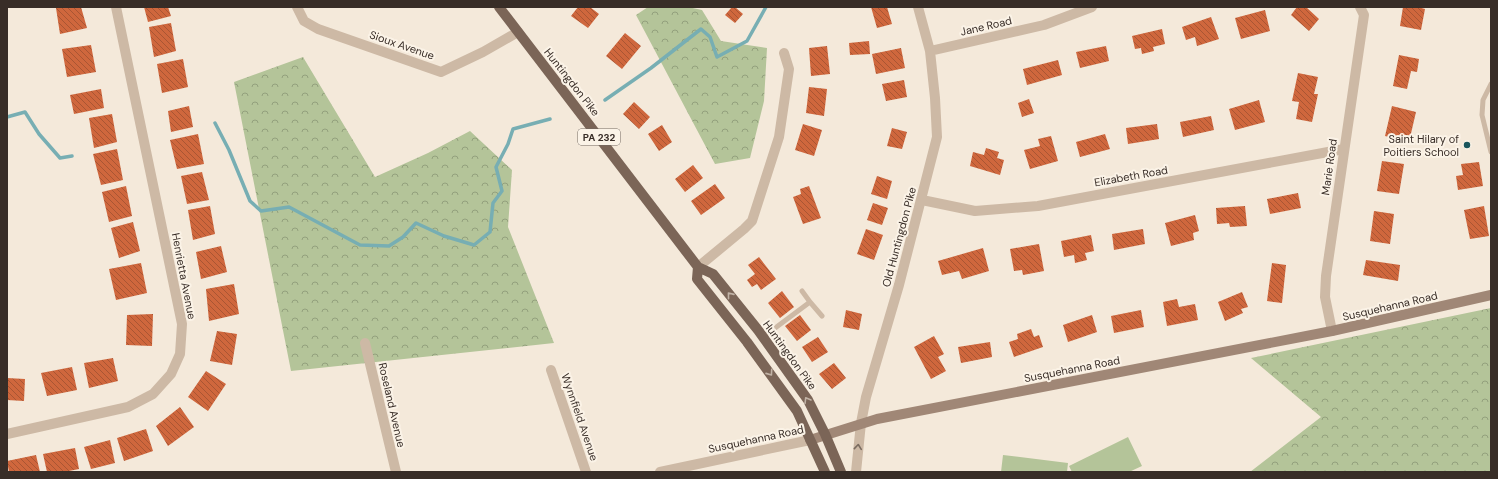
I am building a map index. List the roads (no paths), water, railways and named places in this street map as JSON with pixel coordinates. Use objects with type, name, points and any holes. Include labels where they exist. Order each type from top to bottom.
[{"type":"main road","name":"Huntingdon Pike","points":[[500,7],[698,267],[713,274],[764,338],[808,400],[825,434],[841,472]]},
{"type":"main road","name":"Huntingdon Pike","points":[[698,267],[697,279],[747,342],[797,411],[824,472]]},
{"type":"main road","name":"Susquehanna Road","points":[[810,440],[861,423],[1332,331],[1491,295]]},
{"type":"street","name":"Henrietta Avenue","points":[[7,434],[128,407],[153,394],[171,374],[180,354],[182,324],[116,7]]},
{"type":"street","name":"Sioux Avenue","points":[[297,7],[304,21],[318,29],[440,72],[483,52],[518,32]]},
{"type":"street","name":"Old Huntingdon Pike","points":[[856,472],[861,423],[866,397],[899,285],[937,137],[930,51],[918,7]]},
{"type":"street","name":"Jane Road","points":[[930,51],[1044,25],[1092,7]]},
{"type":"street","name":"Marie Road","points":[[1332,331],[1325,297],[1326,276],[1364,15],[1360,7]]},
{"type":"street","points":[[698,267],[752,221],[779,137],[789,69],[784,53]]},
{"type":"street","name":"Elizabeth Road","points":[[922,200],[975,211],[1038,206],[1344,149]]},
{"type":"street","name":"Roseland Avenue","points":[[365,343],[396,472]]},
{"type":"street","name":"Wynnfield Avenue","points":[[551,370],[586,472]]},
{"type":"street","name":"Susquehanna Road","points":[[660,472],[810,440]]},
{"type":"lane","points":[[1491,84],[1483,100],[1482,115],[1491,152]]},
{"type":"lane","points":[[802,291],[822,316]]},
{"type":"lane","points":[[764,338],[810,302]]},
{"type":"waterway","points":[[605,100],[651,68],[701,29],[710,37],[717,57],[747,41],[766,7]]},
{"type":"waterway","points":[[7,117],[25,112],[39,134],[60,158],[72,156]]},
{"type":"waterway","points":[[215,123],[229,150],[250,201],[261,211],[289,207],[360,245],[389,246],[403,237],[416,223],[444,236],[474,245],[490,232],[493,203],[502,191],[496,167],[508,144],[513,129],[550,119]]},
{"type":"place","name":"Saint Hilary of Poitiers School","points":[[1467,145]]}]
